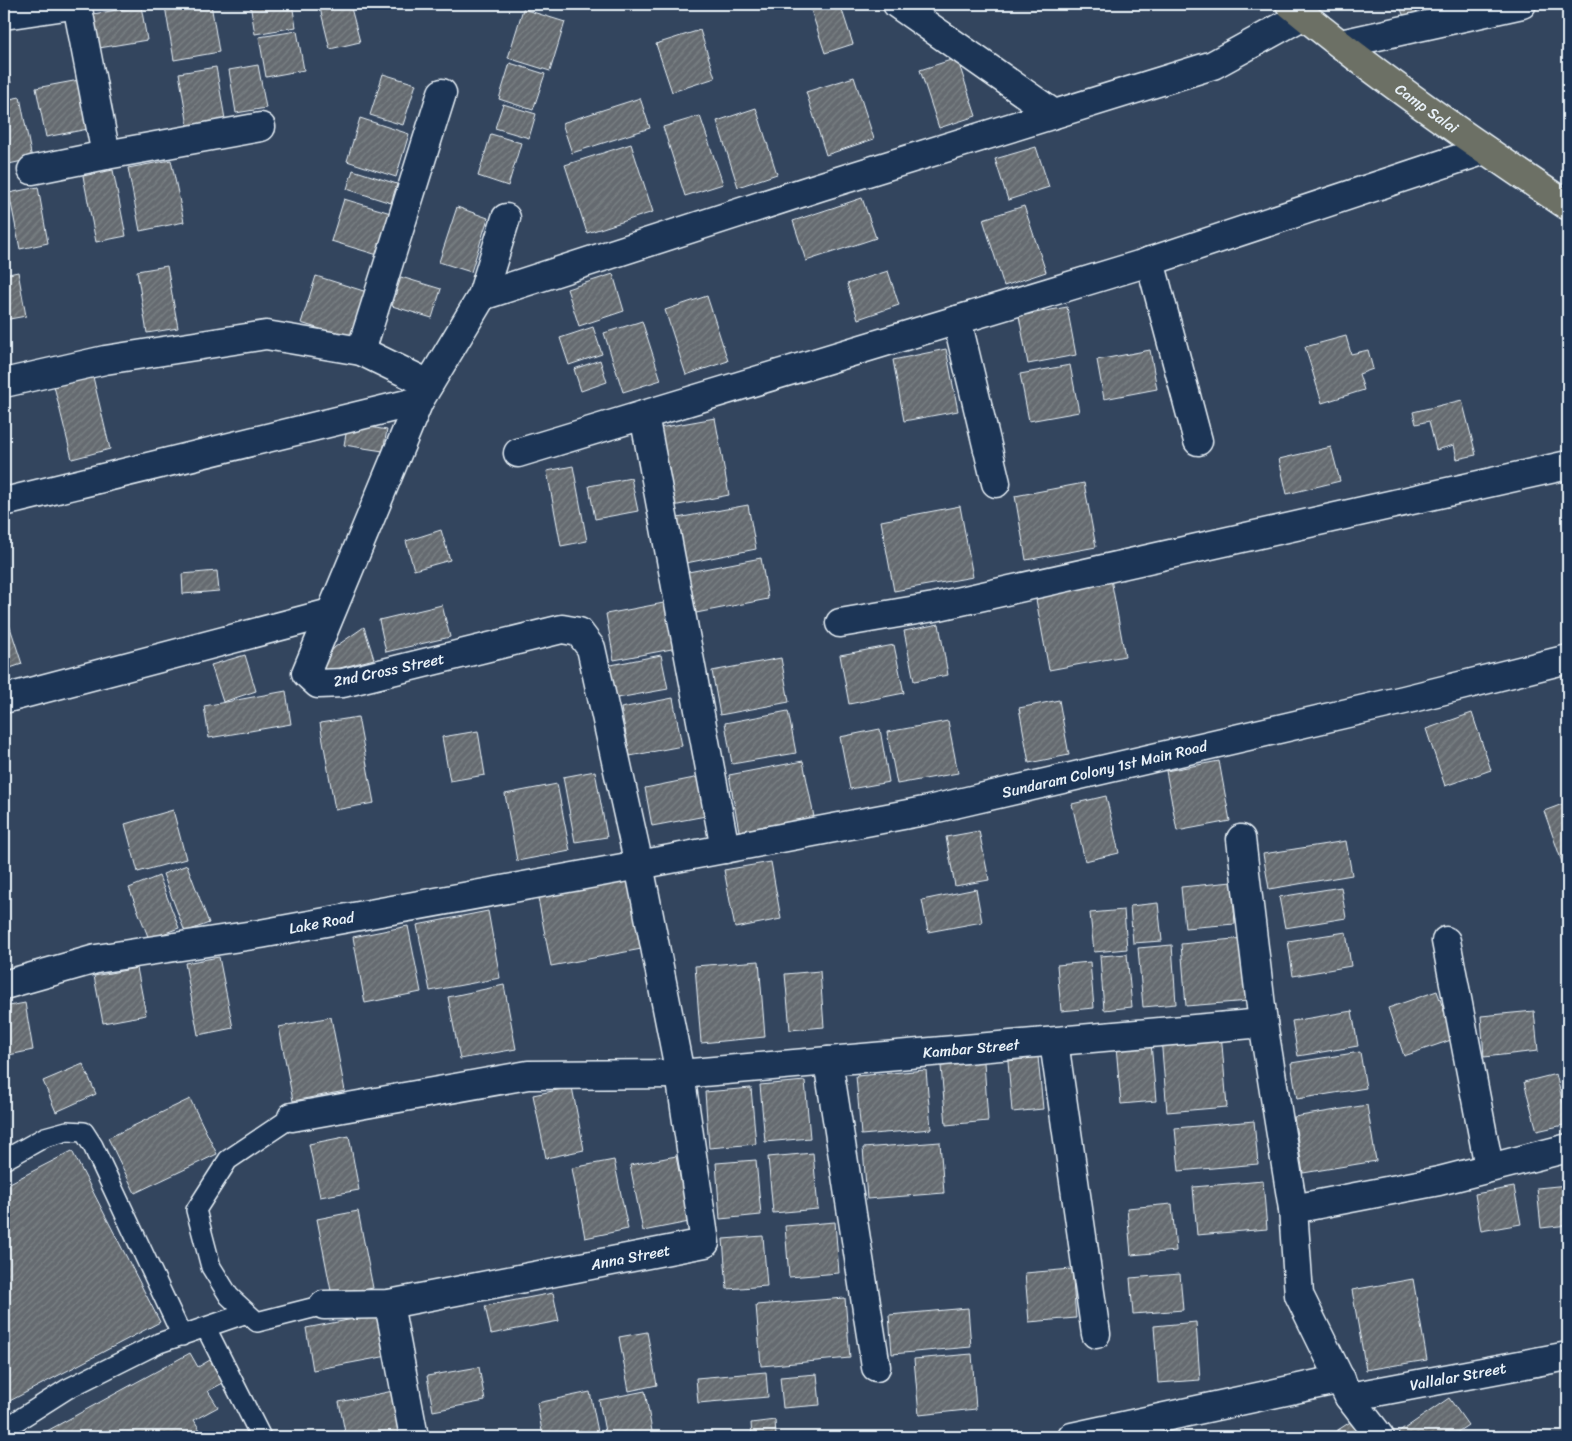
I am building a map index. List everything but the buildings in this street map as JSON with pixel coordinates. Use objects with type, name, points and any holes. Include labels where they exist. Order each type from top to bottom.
[{"type":"main road","name":"Camp Salai","points":[[1297,9],[1484,150],[1568,206]]},
{"type":"street","points":[[4,15],[77,4],[106,155]]},
{"type":"street","points":[[897,4],[1054,114]]},
{"type":"street","points":[[1341,44],[1522,4]]},
{"type":"street","points":[[482,296],[822,186],[1213,65],[1297,9]]},
{"type":"street","points":[[361,351],[442,93]]},
{"type":"street","points":[[32,170],[262,127]]},
{"type":"street","points":[[518,453],[1150,262],[1484,150]]},
{"type":"street","name":"2nd Cross Street","points":[[506,218],[482,296],[424,393],[306,673],[318,684],[343,683],[562,629],[579,632],[592,648],[639,866]]},
{"type":"street","points":[[1150,262],[1198,441]]},
{"type":"street","points":[[957,320],[996,483]]},
{"type":"street","points":[[4,383],[105,360],[266,335],[361,351],[424,393]]},
{"type":"street","points":[[4,502],[424,393]]},
{"type":"street","points":[[644,415],[724,849]]},
{"type":"street","points":[[840,623],[934,607],[1568,465]]},
{"type":"street","points":[[4,699],[330,613]]},
{"type":"street","name":"Sundaram Colony 1st Main Road","points":[[639,866],[924,811],[1394,702],[1568,659]]},
{"type":"street","points":[[1241,839],[1263,1023],[1292,1209],[1299,1295],[1345,1388],[1380,1437]]},
{"type":"street","points":[[639,866],[680,1074]]},
{"type":"street","name":"Lake Road","points":[[4,985],[96,959],[260,934],[639,866]]},
{"type":"street","points":[[1446,941],[1489,1167]]},
{"type":"street","name":"Kambar Street","points":[[292,1117],[528,1075],[680,1074],[1263,1023]]},
{"type":"street","points":[[1054,1042],[1096,1334]]},
{"type":"street","points":[[828,1061],[876,1367]]},
{"type":"street","name":"Anna Street","points":[[389,1304],[705,1243],[680,1074]]},
{"type":"street","points":[[1292,1209],[1439,1181],[1568,1148]]},
{"type":"street","points":[[324,1305],[389,1304],[414,1437]]},
{"type":"street","name":"Vallalar Street","points":[[1072,1437],[1345,1388],[1568,1356]]},
{"type":"lane","points":[[292,1117],[228,1160],[196,1210],[210,1267],[229,1296],[257,1322],[324,1305]]},
{"type":"lane","points":[[4,1160],[45,1138],[67,1131],[84,1132],[93,1146],[182,1336]]},
{"type":"lane","points":[[4,1429],[66,1389],[159,1343],[247,1313]]},
{"type":"lane","points":[[206,1328],[261,1437]]}]
